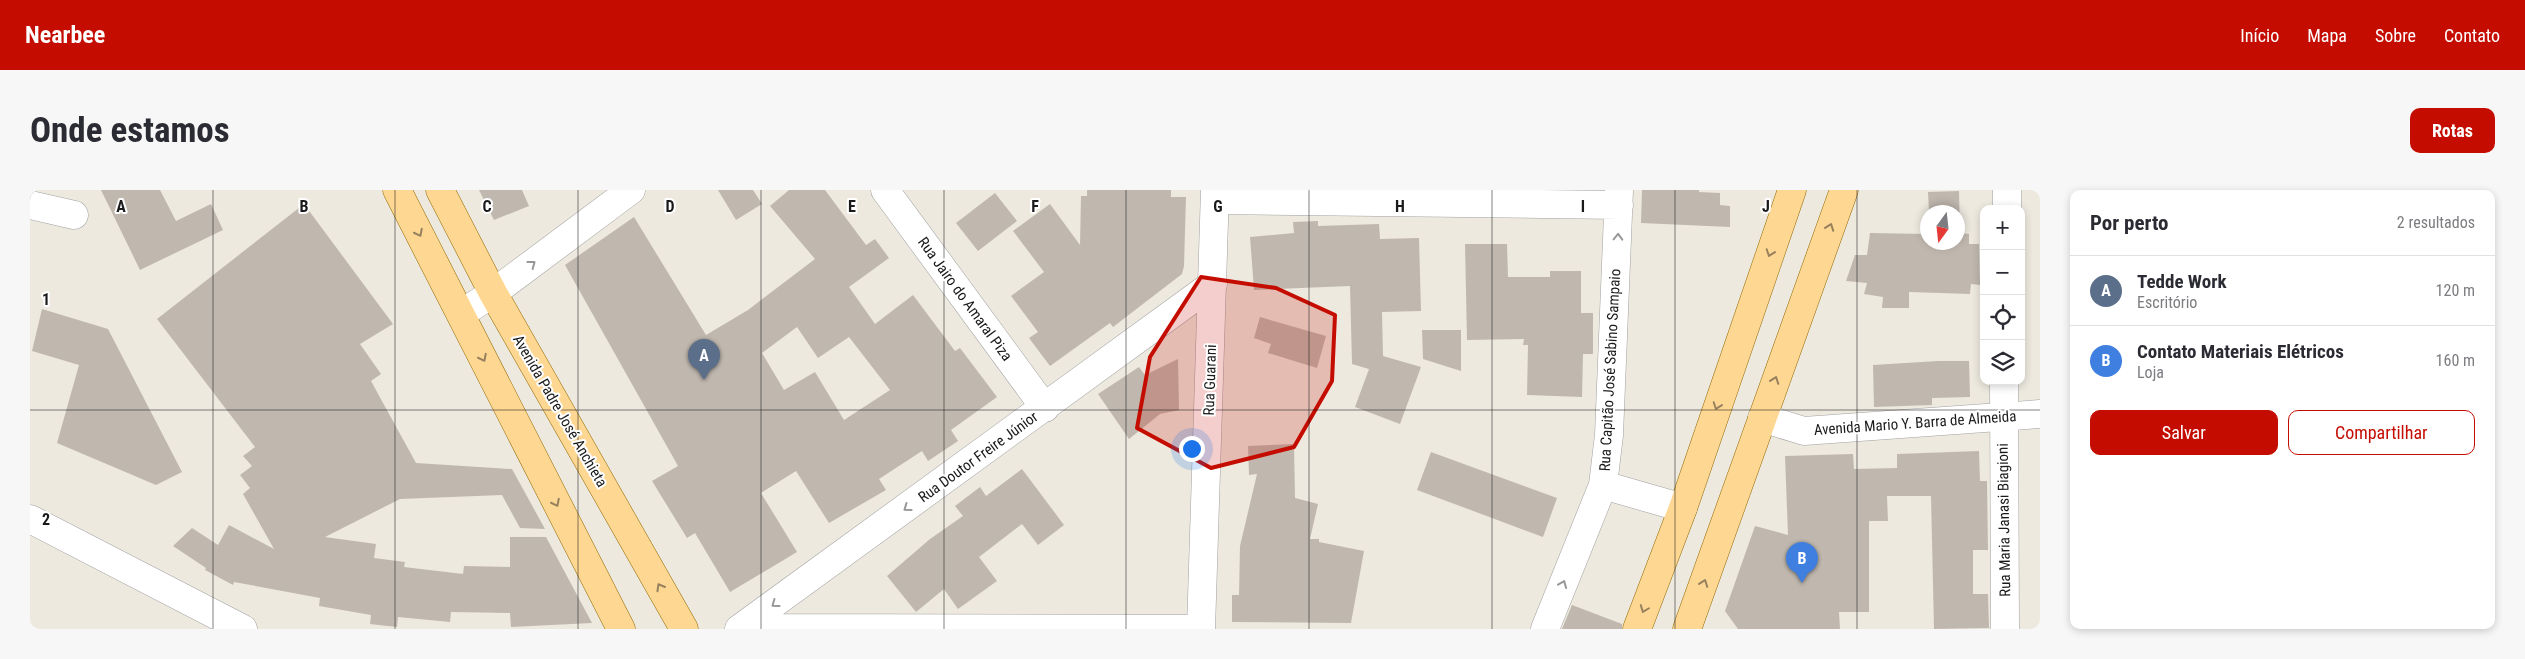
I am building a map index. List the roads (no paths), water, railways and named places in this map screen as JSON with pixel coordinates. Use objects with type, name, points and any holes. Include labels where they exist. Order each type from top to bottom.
[{"type":"main road","points":[[397,190],[621,629]]},
{"type":"main road","name":"Avenida Padre José Anchieta","points":[[440,190],[493,293],[684,629]]},
{"type":"main road","points":[[1637,629],[1683,508],[1792,190]]},
{"type":"main road","points":[[1687,629],[1844,190]]},
{"type":"street","points":[[30,205],[74,215],[61,190]]},
{"type":"street","points":[[460,314],[493,293],[631,190]]},
{"type":"street","name":"Rua Jairo do Amaral Piza","points":[[885,190],[1046,408]]},
{"type":"street","points":[[2007,190],[2007,205]]},
{"type":"street","points":[[1215,195],[1619,197]]},
{"type":"street","name":"Rua Guarani","points":[[1201,629],[1215,195]]},
{"type":"street","name":"Rua Capitão José Sabino Sampaio","points":[[1545,629],[1603,485],[1609,435],[1619,197]]},
{"type":"street","name":"Rua Doutor Freire Júnior","points":[[741,628],[1046,408],[1213,284]]},
{"type":"street","name":"Rua Maria Janasi Biagioni","points":[[2004,385],[2005,629]]},
{"type":"street","name":"Avenida Mario Y. Barra de Almeida","points":[[1762,418],[1804,431],[2040,414]]},
{"type":"street","points":[[1603,485],[1683,508]]},
{"type":"street","points":[[30,519],[243,629]]},
{"type":"street","points":[[741,628],[1201,629]]},
{"type":"place","name":"Tedde Work","points":[[704,380]]},
{"type":"place","name":"Contato Materiais Elétricos","points":[[1802,583]]}]
